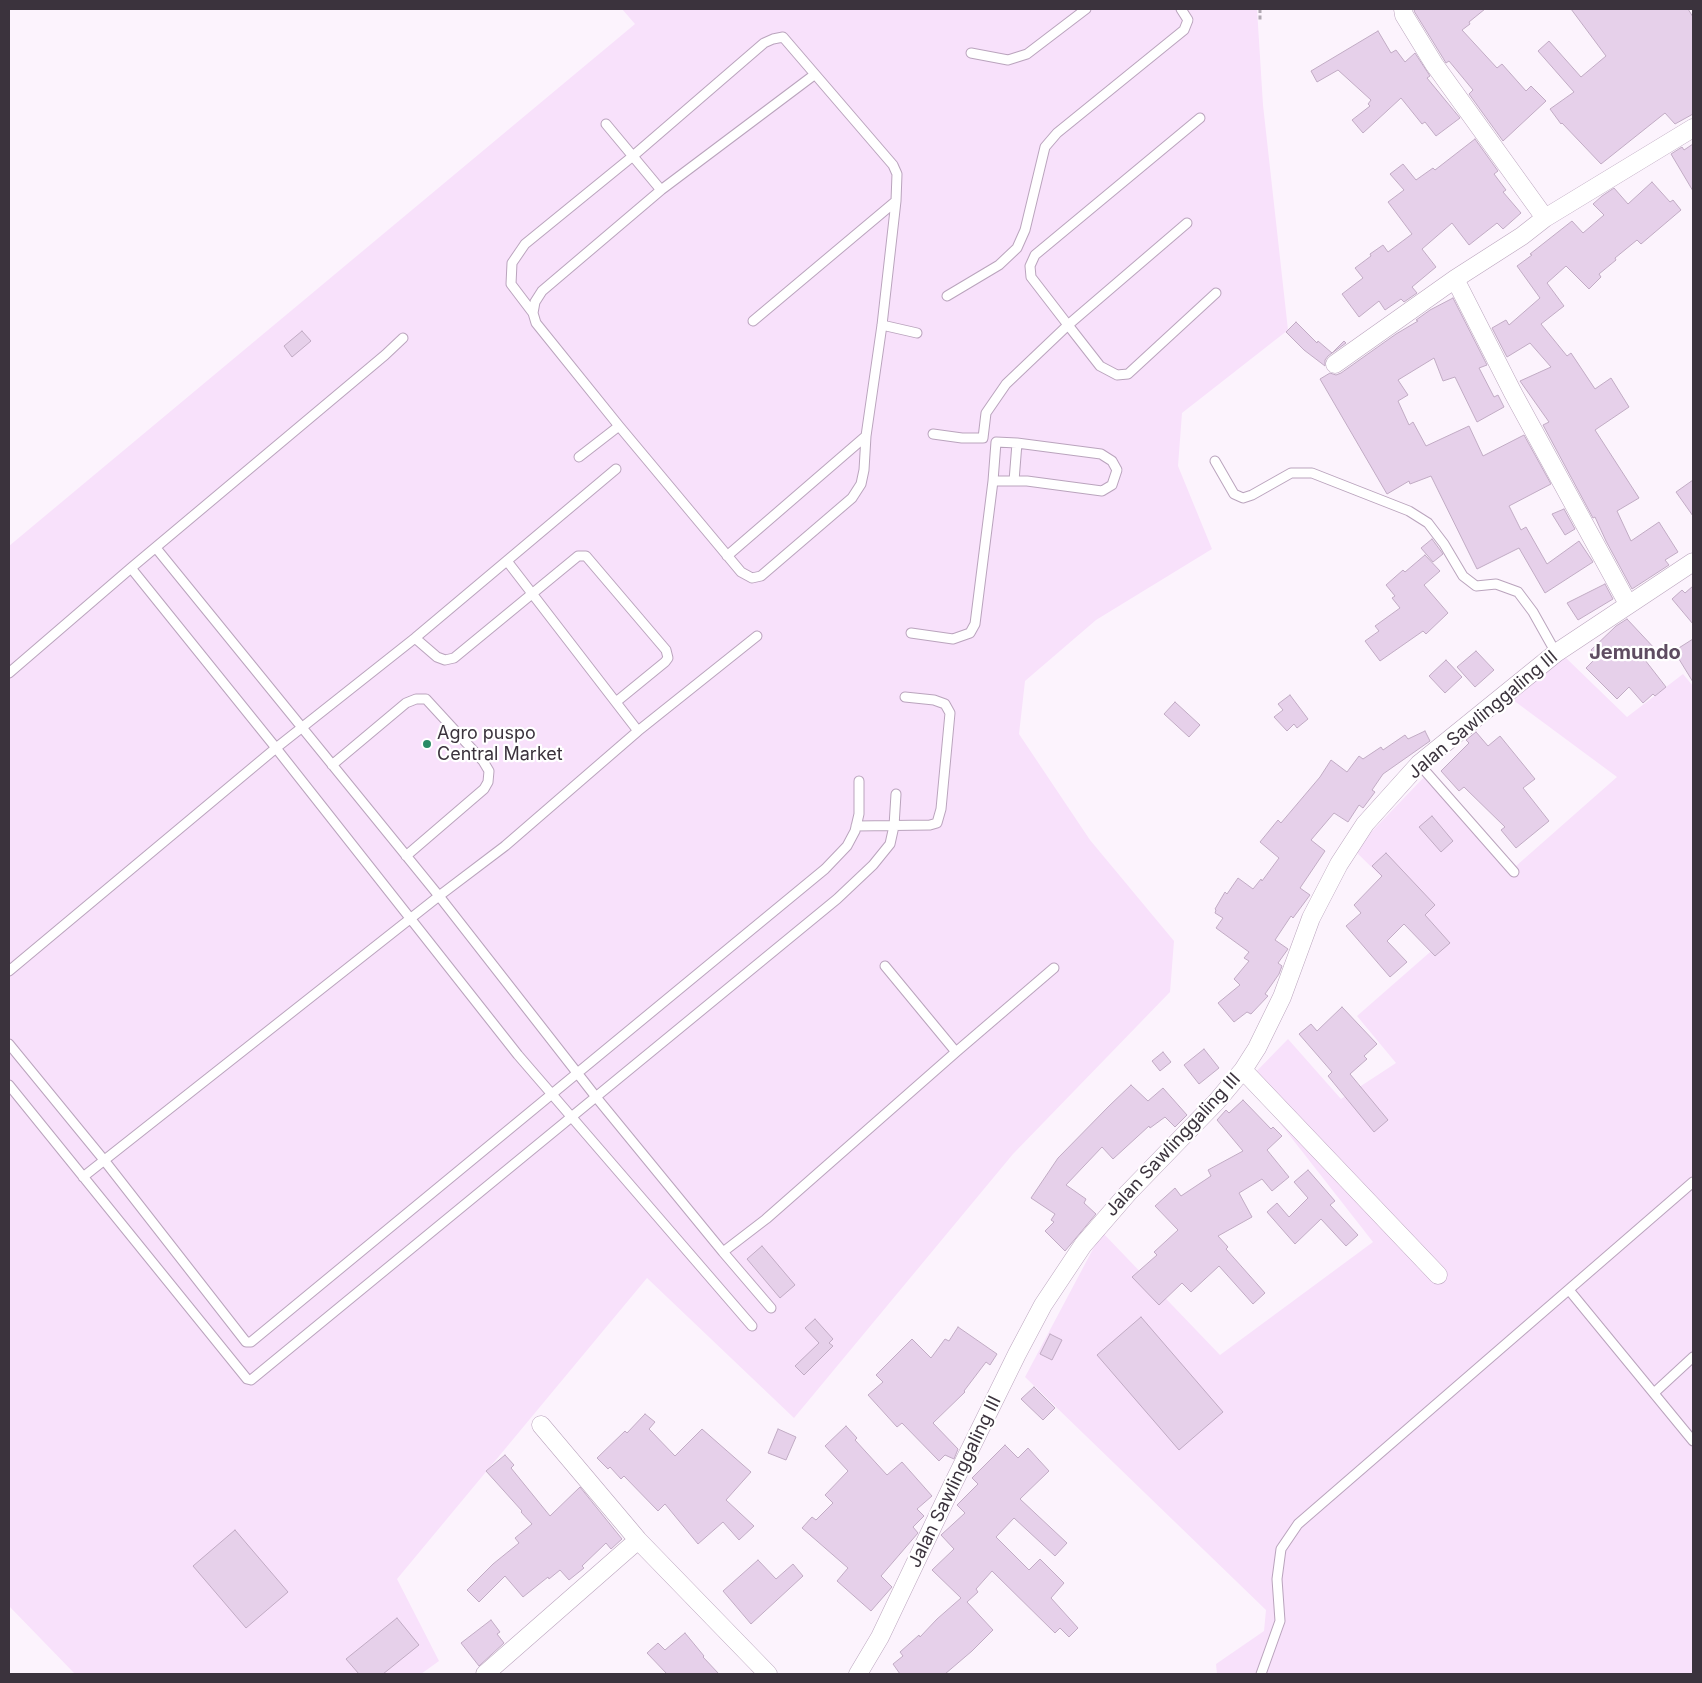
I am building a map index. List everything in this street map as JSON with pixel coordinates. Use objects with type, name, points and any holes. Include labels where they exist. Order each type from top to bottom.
[{"type":"street","points":[[1403,9],[1404,15],[1434,64],[1545,218]]},
{"type":"street","points":[[1335,364],[1456,279],[1522,236],[1545,218],[1693,128]]},
{"type":"street","points":[[1456,279],[1512,393],[1628,604]]},
{"type":"street","name":"Jalan Sawlinggaling III","points":[[858,1674],[880,1637],[960,1470],[1043,1305],[1083,1244],[1128,1193],[1217,1101],[1243,1070],[1257,1048],[1282,997],[1311,918],[1338,864],[1364,824],[1419,764],[1556,653],[1693,562]]},
{"type":"street","points":[[1243,1070],[1438,1275]]},
{"type":"street","points":[[541,1425],[638,1540],[768,1674]]},
{"type":"street","points":[[486,1674],[638,1540]]},
{"type":"lane","points":[[971,52],[1008,60],[1027,54],[1086,9]]},
{"type":"lane","points":[[947,296],[999,265],[1017,248],[1025,230],[1045,147],[1057,133],[1184,30],[1188,20],[1181,9]]},
{"type":"lane","points":[[783,37],[893,164],[896,174],[896,202],[861,484],[852,498],[761,576],[752,578],[742,572],[727,556],[536,323],[533,313],[512,284],[512,263],[525,244],[633,156],[764,43],[783,37]]},
{"type":"lane","points":[[533,313],[535,302],[542,291],[662,190],[814,75]]},
{"type":"lane","points":[[1200,118],[1034,255],[1030,266],[1031,277],[1100,366],[1117,375],[1128,374],[1216,293]]},
{"type":"lane","points":[[606,124],[662,190]]},
{"type":"lane","points":[[754,321],[896,202]]},
{"type":"lane","points":[[983,438],[986,413],[1006,384],[1068,324],[1187,223]]},
{"type":"lane","points":[[882,325],[917,333]]},
{"type":"lane","points":[[9,673],[131,568],[385,356],[403,338]]},
{"type":"lane","points":[[578,457],[619,426]]},
{"type":"lane","points":[[933,434],[962,438],[983,438],[996,442],[1101,454],[1112,461],[1117,470],[1112,485],[1102,491],[1014,481],[993,481]]},
{"type":"lane","points":[[727,556],[866,436]]},
{"type":"lane","points":[[911,633],[953,638],[970,633],[975,624],[996,442]]},
{"type":"lane","points":[[1014,481],[1017,443]]},
{"type":"lane","points":[[1215,461],[1234,494],[1243,498],[1291,473],[1312,473],[1409,511],[1428,523],[1444,544],[1462,576],[1476,586],[1496,584],[1518,592],[1533,612],[1556,653]]},
{"type":"lane","points":[[9,971],[276,748],[415,638],[616,470]]},
{"type":"lane","points":[[156,548],[439,896],[596,1097],[722,1252],[771,1308]]},
{"type":"lane","points":[[415,638],[437,658],[445,660],[454,658],[578,556],[586,556],[666,650],[668,658],[616,702]]},
{"type":"lane","points":[[507,561],[530,594],[638,731]]},
{"type":"lane","points":[[131,568],[550,1094],[695,1258],[752,1326]]},
{"type":"lane","points":[[83,1177],[505,846],[638,731],[757,636]]},
{"type":"lane","points":[[856,826],[930,825],[938,823],[950,713],[945,704],[934,700],[905,697]]},
{"type":"lane","points":[[332,765],[406,703],[416,699],[426,699],[483,761],[489,771],[488,782],[484,789],[406,856]]},
{"type":"lane","points":[[1419,764],[1514,872]]},
{"type":"lane","points":[[9,1044],[104,1160],[246,1342],[248,1342],[261,1334],[825,869],[847,846],[856,826],[859,814],[859,781]]},
{"type":"lane","points":[[9,1085],[249,1380],[837,899],[873,865],[890,844],[894,826],[896,794]]},
{"type":"lane","points":[[885,966],[956,1052]]},
{"type":"lane","points":[[722,1252],[766,1219],[1054,968]]},
{"type":"lane","points":[[1261,1674],[1280,1621],[1277,1579],[1281,1549],[1298,1524],[1693,1182]]},
{"type":"lane","points":[[1569,1290],[1693,1441]]},
{"type":"lane","points":[[1654,1393],[1693,1357]]},
{"type":"path","points":[[1260,9],[1260,20]]},
{"type":"shaded area","points":[[622,9],[1257,9],[1263,105],[1288,330],[1182,413],[1178,466],[1212,549],[1096,620],[1025,681],[1019,734],[1090,840],[1174,941],[1170,992],[1013,1154],[794,1418],[647,1278],[397,1579],[439,1661],[421,1674],[75,1674],[9,1606],[9,546],[635,24]]},
{"type":"shaded area","points":[[1565,657],[1627,717],[1683,674],[1693,686],[1693,1674],[1217,1674],[1216,1664],[1264,1631],[1266,1610],[1025,1377],[1102,1232],[1220,1355],[1373,1242],[1247,1081],[1288,1039],[1341,1099],[1396,1063],[1357,1016],[1445,939],[1354,850],[1428,773],[1516,866],[1617,777],[1513,700]]},
{"type":"building","points":[[1415,9],[1485,9],[1462,30],[1497,68],[1502,64],[1526,91],[1531,86],[1546,101],[1503,141],[1469,94],[1473,90],[1449,61],[1446,63],[1414,11]]},
{"type":"building","points":[[1571,9],[1688,9],[1693,17],[1693,114],[1675,124],[1665,113],[1601,164],[1561,124],[1550,109],[1574,92],[1538,51],[1549,41],[1581,77],[1606,56]]},
{"type":"building","points":[[1378,31],[1391,53],[1396,50],[1405,62],[1415,53],[1430,76],[1427,78],[1460,118],[1436,136],[1425,122],[1422,124],[1401,98],[1363,133],[1352,120],[1370,106],[1368,104],[1371,100],[1338,70],[1317,82],[1311,71]]},
{"type":"building","points":[[1475,139],[1498,171],[1494,174],[1506,190],[1503,192],[1521,213],[1503,229],[1497,223],[1469,245],[1452,223],[1422,249],[1436,267],[1412,287],[1417,293],[1404,302],[1401,299],[1385,310],[1379,301],[1359,317],[1342,294],[1363,278],[1355,268],[1383,245],[1388,252],[1412,234],[1388,202],[1404,190],[1390,174],[1403,164],[1416,180],[1433,168],[1435,170]]},
{"type":"building","points":[[1693,144],[1693,191],[1671,154],[1682,147],[1684,150]]},
{"type":"building","points":[[1652,182],[1670,202],[1673,200],[1681,210],[1641,244],[1637,240],[1615,258],[1616,260],[1599,274],[1601,277],[1589,289],[1566,266],[1547,283],[1564,306],[1541,324],[1567,356],[1571,353],[1595,389],[1611,378],[1629,407],[1595,430],[1639,498],[1617,511],[1631,541],[1659,522],[1678,552],[1665,560],[1669,565],[1632,589],[1595,517],[1593,518],[1543,425],[1549,422],[1520,381],[1551,367],[1530,343],[1507,357],[1492,328],[1506,320],[1509,325],[1540,298],[1517,266],[1532,255],[1530,254],[1572,221],[1583,233],[1604,215],[1593,204],[1614,188],[1628,204]]},
{"type":"building","points":[[1453,298],[1487,365],[1479,368],[1494,397],[1498,395],[1504,407],[1477,422],[1455,377],[1443,381],[1434,358],[1398,380],[1408,395],[1398,401],[1409,425],[1413,422],[1426,446],[1469,426],[1483,456],[1524,435],[1551,484],[1509,506],[1521,530],[1526,527],[1547,564],[1579,541],[1593,562],[1545,593],[1519,548],[1477,569],[1431,476],[1410,484],[1409,481],[1387,494],[1320,379],[1330,373],[1336,375],[1341,373],[1396,334],[1418,321],[1416,320],[1430,310]]},
{"type":"building","points":[[1296,322],[1317,343],[1318,341],[1332,353],[1344,341],[1346,343],[1328,356],[1325,360],[1325,366],[1304,350],[1286,332]]},
{"type":"building","points":[[302,331],[311,341],[292,357],[284,346]]},
{"type":"building","points":[[1693,480],[1693,516],[1676,492]]},
{"type":"building","points":[[1564,509],[1575,529],[1565,535],[1552,514]]},
{"type":"building","points":[[1432,539],[1443,554],[1433,562],[1421,548]]},
{"type":"building","points":[[1425,555],[1440,571],[1424,585],[1448,613],[1426,634],[1423,631],[1380,661],[1365,641],[1379,631],[1375,626],[1400,608],[1392,598],[1395,596],[1386,585],[1403,570],[1405,572]]},
{"type":"building","points":[[1605,584],[1613,599],[1578,620],[1567,603]]},
{"type":"building","points":[[1693,586],[1693,624],[1672,599],[1682,590],[1685,593]]},
{"type":"building","points":[[1627,619],[1656,650],[1645,660],[1666,687],[1655,696],[1653,694],[1643,703],[1629,687],[1617,699],[1586,668],[1597,657],[1591,650],[1616,626]]},
{"type":"building","points":[[1693,639],[1693,682],[1674,651]]},
{"type":"building","points":[[1476,651],[1494,670],[1475,687],[1457,667]]},
{"type":"building","points":[[1446,660],[1462,677],[1445,693],[1429,676]]},
{"type":"building","points":[[1290,695],[1308,719],[1297,728],[1294,724],[1287,731],[1274,717],[1283,710],[1278,704]]},
{"type":"building","points":[[1175,702],[1200,725],[1189,737],[1164,714]]},
{"type":"building","points":[[1425,731],[1430,741],[1383,774],[1372,790],[1375,792],[1363,808],[1359,805],[1348,822],[1334,813],[1311,840],[1325,851],[1300,888],[1310,895],[1293,918],[1291,916],[1275,940],[1288,949],[1278,963],[1282,966],[1279,974],[1265,994],[1268,996],[1251,1014],[1247,1012],[1234,1022],[1218,1003],[1240,985],[1234,979],[1249,961],[1244,958],[1249,952],[1216,928],[1223,918],[1215,913],[1215,909],[1225,892],[1227,894],[1238,878],[1253,889],[1261,879],[1262,881],[1279,858],[1260,842],[1278,820],[1281,823],[1320,777],[1331,760],[1347,772],[1359,756],[1363,759],[1381,747],[1383,750],[1405,735],[1408,739]]},
{"type":"building","points":[[1476,732],[1488,746],[1500,736],[1535,779],[1523,788],[1549,821],[1516,848],[1501,830],[1505,827],[1464,787],[1459,791],[1441,771],[1469,743],[1466,740]]},
{"type":"building","points":[[1432,816],[1453,841],[1441,852],[1419,827]]},
{"type":"building","points":[[1386,853],[1435,905],[1425,915],[1450,943],[1435,956],[1404,924],[1387,941],[1407,962],[1390,977],[1346,926],[1361,913],[1354,905],[1382,876],[1372,866]]},
{"type":"building","points":[[1342,1007],[1377,1044],[1364,1056],[1367,1059],[1350,1074],[1388,1120],[1374,1132],[1328,1076],[1332,1072],[1299,1034],[1311,1024],[1317,1031]]},
{"type":"building","points":[[1204,1049],[1219,1068],[1199,1084],[1184,1065]]},
{"type":"building","points":[[1163,1052],[1171,1062],[1160,1071],[1152,1061]]},
{"type":"building","points":[[1131,1085],[1148,1101],[1163,1088],[1187,1115],[1175,1127],[1165,1117],[1150,1128],[1149,1126],[1113,1159],[1102,1147],[1066,1185],[1086,1199],[1084,1203],[1096,1214],[1065,1251],[1045,1231],[1054,1222],[1051,1220],[1055,1214],[1031,1198],[1058,1158]]},
{"type":"building","points":[[1243,1100],[1271,1129],[1273,1127],[1282,1136],[1267,1150],[1289,1177],[1272,1191],[1262,1179],[1239,1193],[1252,1217],[1218,1236],[1228,1247],[1226,1249],[1265,1293],[1253,1304],[1219,1266],[1191,1292],[1182,1283],[1159,1305],[1132,1277],[1157,1255],[1154,1252],[1178,1230],[1155,1206],[1175,1188],[1181,1196],[1211,1176],[1208,1170],[1243,1151],[1217,1120],[1226,1110],[1229,1113]]},
{"type":"building","points":[[1308,1170],[1335,1201],[1330,1205],[1358,1235],[1346,1246],[1321,1219],[1295,1244],[1267,1212],[1277,1203],[1289,1217],[1308,1198],[1294,1182]]},
{"type":"building","points":[[762,1246],[795,1285],[780,1298],[747,1259]]},
{"type":"building","points":[[1141,1317],[1223,1412],[1179,1450],[1097,1355]]},
{"type":"building","points":[[815,1319],[833,1339],[829,1343],[833,1346],[804,1375],[795,1366],[819,1343],[805,1328]]},
{"type":"building","points":[[958,1327],[997,1354],[990,1365],[986,1362],[965,1392],[933,1423],[958,1449],[954,1459],[945,1455],[939,1461],[902,1423],[897,1427],[868,1395],[883,1382],[876,1375],[912,1339],[931,1358],[945,1339],[949,1341]]},
{"type":"building","points":[[1050,1334],[1062,1340],[1052,1360],[1040,1354]]},
{"type":"building","points":[[1034,1387],[1055,1408],[1043,1420],[1021,1399]]},
{"type":"building","points":[[645,1414],[655,1422],[649,1429],[675,1456],[702,1429],[751,1472],[726,1500],[754,1526],[739,1540],[723,1522],[698,1544],[665,1504],[658,1511],[624,1476],[621,1479],[610,1467],[608,1469],[597,1458],[625,1431],[627,1433]]},
{"type":"building","points":[[846,1426],[857,1438],[855,1440],[887,1475],[902,1462],[932,1496],[917,1509],[924,1516],[913,1527],[918,1533],[881,1576],[892,1587],[871,1611],[837,1581],[848,1568],[802,1528],[812,1517],[816,1520],[833,1503],[825,1495],[848,1471],[825,1446]]},
{"type":"building","points":[[778,1429],[796,1437],[786,1460],[768,1453]]},
{"type":"building","points":[[1005,1445],[1018,1458],[1028,1448],[1049,1471],[1020,1499],[1067,1543],[1055,1556],[1014,1518],[996,1537],[1029,1570],[1040,1559],[1064,1583],[1051,1598],[1078,1628],[1069,1637],[1060,1628],[1055,1633],[992,1571],[976,1589],[978,1592],[967,1602],[993,1630],[945,1674],[900,1674],[893,1664],[903,1656],[900,1652],[919,1635],[920,1637],[961,1598],[932,1570],[954,1549],[941,1535],[965,1513],[957,1505],[978,1484],[972,1478]]},
{"type":"building","points":[[505,1455],[514,1465],[511,1468],[550,1516],[580,1487],[622,1539],[611,1549],[606,1543],[582,1566],[584,1568],[569,1580],[560,1570],[523,1597],[505,1576],[479,1602],[467,1590],[493,1564],[519,1543],[515,1538],[532,1524],[486,1471]]},
{"type":"building","points":[[235,1530],[288,1592],[246,1628],[193,1566]]},
{"type":"building","points":[[758,1560],[776,1579],[793,1564],[803,1576],[751,1624],[723,1591]]},
{"type":"building","points":[[397,1618],[419,1645],[383,1674],[359,1674],[346,1659]]},
{"type":"building","points":[[491,1620],[500,1632],[497,1634],[504,1643],[479,1666],[461,1643]]},
{"type":"building","points":[[685,1633],[719,1674],[667,1674],[647,1653],[658,1643],[665,1650]]},
{"type":"place","name":"Agro puspo Central Market","points":[[427,744]]},
{"type":"district","name":"Jemundo","points":[[1635,653]]}]
